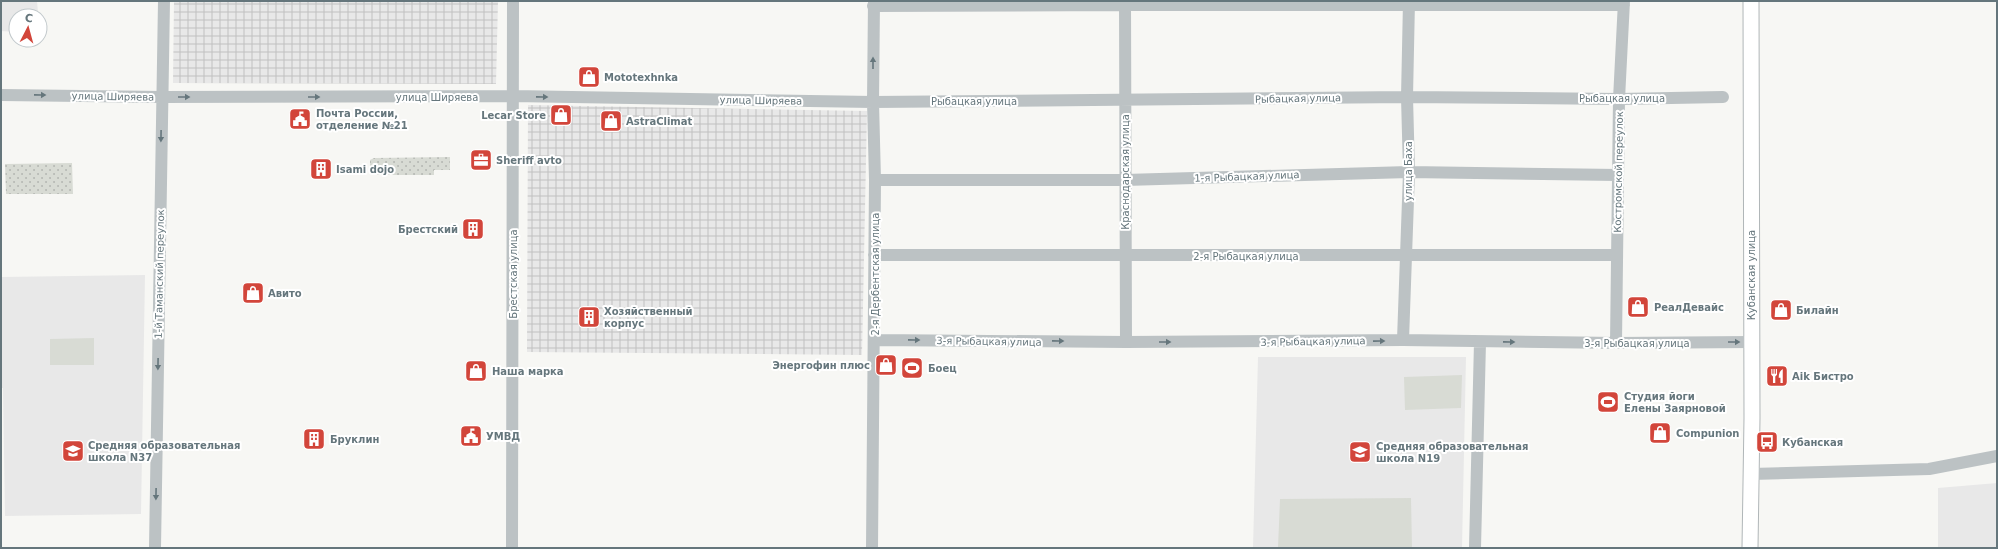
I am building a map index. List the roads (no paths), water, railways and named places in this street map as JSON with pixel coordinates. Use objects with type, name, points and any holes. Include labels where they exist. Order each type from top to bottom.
[{"type":"main road","name":"Кубанская улица","points":[[1750,548],[1751,1]]},
{"type":"street","name":"1-й Таманский переулок","points":[[155,548],[164,1]]},
{"type":"street","name":"Брестская улица","points":[[512,548],[513,1]]},
{"type":"street","name":"Краснодарская улица","points":[[1125,3],[1126,342]]},
{"type":"street","name":"улица Баха","points":[[1403,340],[1409,172],[1407,97],[1409,3]]},
{"type":"street","points":[[874,4],[1624,3]]},
{"type":"street","name":"Костромской переулок","points":[[1616,343],[1619,99],[1624,3]]},
{"type":"street","name":"2-я Дербентская улица","points":[[872,548],[876,180],[873,102],[874,4]]},
{"type":"street","name":"улица Ширяева","points":[[1,95],[162,97],[513,96],[873,102]]},
{"type":"street","name":"Рыбацкая улица","points":[[873,102],[1407,97],[1619,99],[1723,97]]},
{"type":"street","name":"1-я Рыбацкая улица","points":[[876,180],[1126,180],[1409,172],[1618,175]]},
{"type":"street","name":"2-я Рыбацкая улица","points":[[874,255],[1617,255]]},
{"type":"street","name":"3-я Рыбацкая улица","points":[[875,340],[1126,342],[1403,340],[1616,343],[1751,342]]},
{"type":"street","points":[[1475,548],[1480,342]]},
{"type":"street","points":[[1751,474],[1929,469],[1997,456]]},
{"type":"place","name":"Mototexhnka","points":[[589,77]]},
{"type":"place","name":"Lecar Store","points":[[561,115]]},
{"type":"place","name":"Почта России, отделение №21","points":[[300,119]]},
{"type":"place","name":"AstraClimat","points":[[611,121]]},
{"type":"place","name":"Sheriff avto","points":[[481,160]]},
{"type":"place","name":"Isami dojo","points":[[321,169]]},
{"type":"place","name":"Брестский","points":[[473,229]]},
{"type":"place","name":"Авито","points":[[253,293]]},
{"type":"place","name":"РеалДевайс","points":[[1638,307]]},
{"type":"place","name":"Билайн","points":[[1781,310]]},
{"type":"place","name":"Хозяйственный корпус","points":[[589,317]]},
{"type":"place","name":"Энергофин плюс","points":[[886,365]]},
{"type":"place","name":"Боец","points":[[912,368]]},
{"type":"place","name":"Наша марка","points":[[476,371]]},
{"type":"place","name":"Aik Бистро","points":[[1777,376]]},
{"type":"place","name":"Студия йоги Елены Заярновой","points":[[1608,402]]},
{"type":"place","name":"Compunion","points":[[1660,433]]},
{"type":"place","name":"УМВД","points":[[471,436]]},
{"type":"place","name":"Бруклин","points":[[314,439]]},
{"type":"place","name":"Кубанская","points":[[1767,442]]},
{"type":"place","name":"Средняя образовательная школа N37","points":[[73,451]]},
{"type":"place","name":"Средняя образовательная школа N19","points":[[1360,452]]}]
